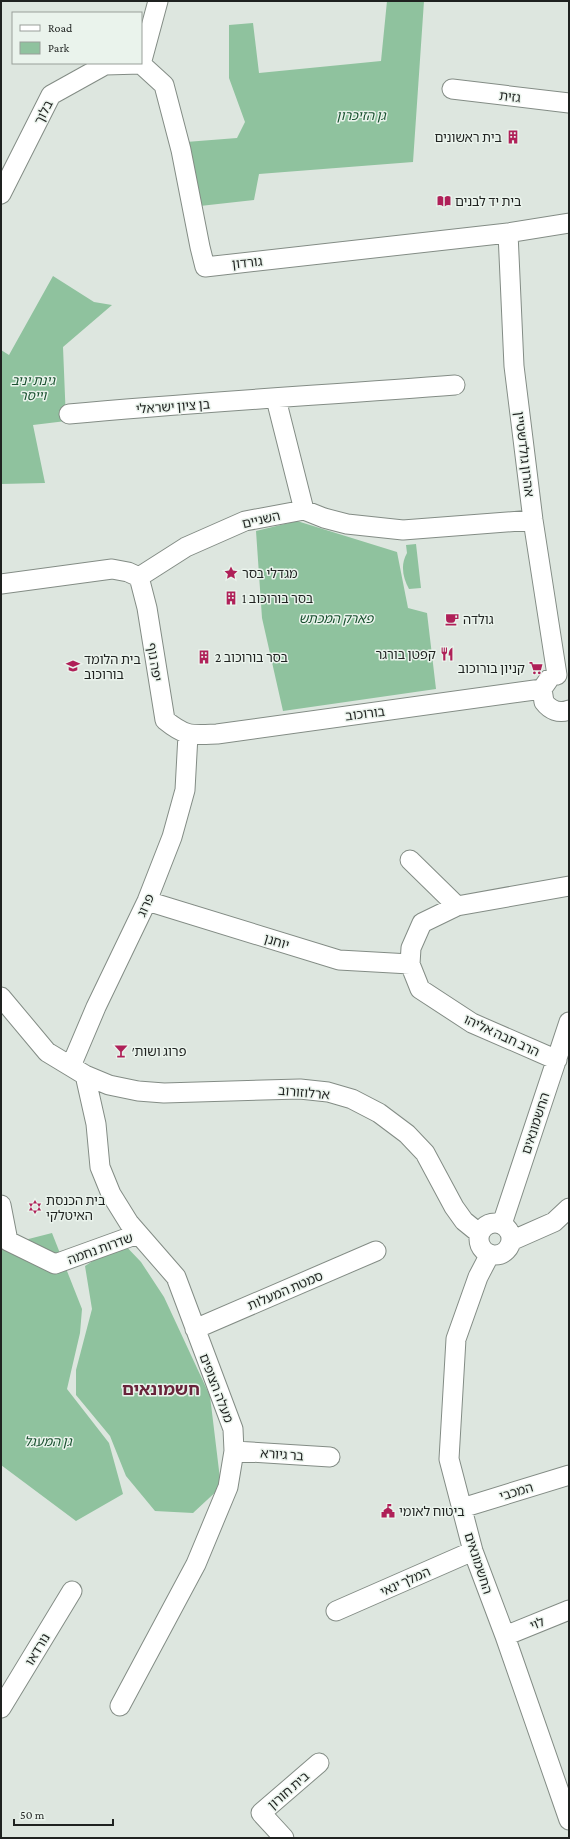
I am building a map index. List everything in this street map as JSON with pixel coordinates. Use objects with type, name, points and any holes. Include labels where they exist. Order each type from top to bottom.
[{"type":"street","points":[[142,60],[158,1]]},
{"type":"street","name":"בלוך","points":[[1,194],[51,95],[105,65],[141,64]]},
{"type":"street","name":"גורדון","points":[[141,64],[164,84],[181,150],[200,247],[206,267],[508,233],[569,223]]},
{"type":"street","name":"גזית","points":[[452,89],[569,103]]},
{"type":"street","name":"אהרון גולדשטיין","points":[[508,233],[514,366],[533,520],[563,676]]},
{"type":"street","name":"בן ציון ישראלי","points":[[69,414],[455,385]]},
{"type":"street","points":[[276,399],[304,510],[324,518],[347,524],[403,530],[533,520]]},
{"type":"street","name":"השניים","points":[[139,577],[186,547],[245,521],[304,510]]},
{"type":"street","points":[[1,584],[112,569],[128,572],[139,577]]},
{"type":"street","name":"יפה נוף","points":[[139,577],[147,608],[164,720],[177,730],[188,735]]},
{"type":"street","points":[[563,676],[547,680],[542,689],[544,702],[548,707],[568,714]]},
{"type":"street","name":"בורוכוב","points":[[188,735],[218,734],[542,689]]},
{"type":"street","name":"פרוג","points":[[78,1070],[96,1007],[147,901],[172,837],[185,790],[188,735]]},
{"type":"street","points":[[410,860],[457,906]]},
{"type":"street","name":"הרב חבה אליהו","points":[[556,1060],[472,1023],[420,989],[410,964],[411,948],[422,923],[457,906],[569,886]]},
{"type":"street","name":"יוחנן","points":[[147,901],[339,960],[410,964]]},
{"type":"street","name":"ארלוזורוב","points":[[1,997],[47,1052],[63,1063],[109,1085],[144,1092],[164,1093],[300,1089],[328,1092],[352,1099],[379,1113],[407,1134],[425,1153],[457,1212],[469,1227],[480,1234]]},
{"type":"street","name":"החשמונאים","points":[[502,1224],[569,1022]]},
{"type":"street","name":"מעלה הצופים","points":[[78,1070],[96,1124],[100,1167],[111,1194],[129,1223],[176,1277],[233,1429],[234,1450],[228,1487],[196,1564],[120,1706]]},
{"type":"street","name":"שדרות נחמה","points":[[1,1205],[8,1242],[55,1264],[138,1234]]},
{"type":"street","points":[[512,1241],[554,1222],[569,1208]]},
{"type":"street","points":[[491,1223],[502,1224],[510,1231],[512,1241],[510,1246],[502,1254],[490,1254],[486,1252],[480,1244],[480,1234],[486,1225],[491,1223]]},
{"type":"street","name":"סמטת המעלות","points":[[195,1329],[376,1252]]},
{"type":"street","name":"החשמונאים","points":[[490,1254],[478,1277],[456,1339],[449,1459],[473,1551],[505,1636],[569,1820]]},
{"type":"street","name":"בר גיורא","points":[[234,1450],[330,1458]]},
{"type":"street","name":"המכבי","points":[[462,1508],[569,1475]]},
{"type":"street","name":"המלך ינאי","points":[[336,1611],[473,1551]]},
{"type":"street","name":"נורדאו","points":[[1,1708],[72,1591]]},
{"type":"street","name":"לוי","points":[[505,1636],[569,1610]]},
{"type":"street","name":"בית חורון","points":[[281,1837],[261,1813],[320,1763]]},
{"type":"green space","name":"גן הזיכרון","points":[[387,1],[424,1],[413,162],[259,174],[254,200],[200,206],[186,142],[237,138],[245,122],[229,78],[229,25],[253,23],[259,73],[381,61]]},
{"type":"green space","name":"גינת יניב וייסר","points":[[53,276],[94,302],[112,305],[63,347],[66,421],[33,425],[45,483],[1,484],[1,350],[9,355]]},
{"type":"green space","name":"פארק המכתש","points":[[297,521],[397,552],[408,608],[427,613],[436,689],[283,711],[262,618],[256,531]]},
{"type":"green space","points":[[416,544],[421,588],[409,589],[403,571],[407,553],[406,545]]},
{"type":"green space","name":"גן המעגל","points":[[52,1233],[82,1309],[80,1333],[67,1389],[109,1443],[123,1494],[76,1521],[1,1465],[1,1246]]},
{"type":"green space","points":[[122,1242],[141,1262],[164,1297],[210,1396],[221,1487],[193,1513],[155,1511],[126,1476],[110,1436],[76,1395],[76,1370],[92,1309],[85,1266]]},
{"type":"place","name":"בית ראשונים","points":[[513,137]]},
{"type":"place","name":"בית יד לבנים","points":[[444,201]]},
{"type":"place","name":"מגדלי בסר","points":[[231,573]]},
{"type":"place","name":"בסר בורוכוב 1","points":[[231,598]]},
{"type":"place","name":"גולדה","points":[[452,619]]},
{"type":"place","name":"קפטן בורגר","points":[[447,654]]},
{"type":"place","name":"בסר בורוכוב 2","points":[[204,657]]},
{"type":"place","name":"בית הלומד בורוכוב","points":[[73,666]]},
{"type":"place","name":"קניון בורוכוב","points":[[536,668]]},
{"type":"place","name":"פרוג ושות׳","points":[[121,1051]]},
{"type":"place","name":"בית הכנסת האיטלקי","points":[[35,1207]]},
{"type":"place","name":"ביטוח לאומי","points":[[388,1511]]},
{"type":"district","name":"חשמונאים","points":[[161,1389]]}]
